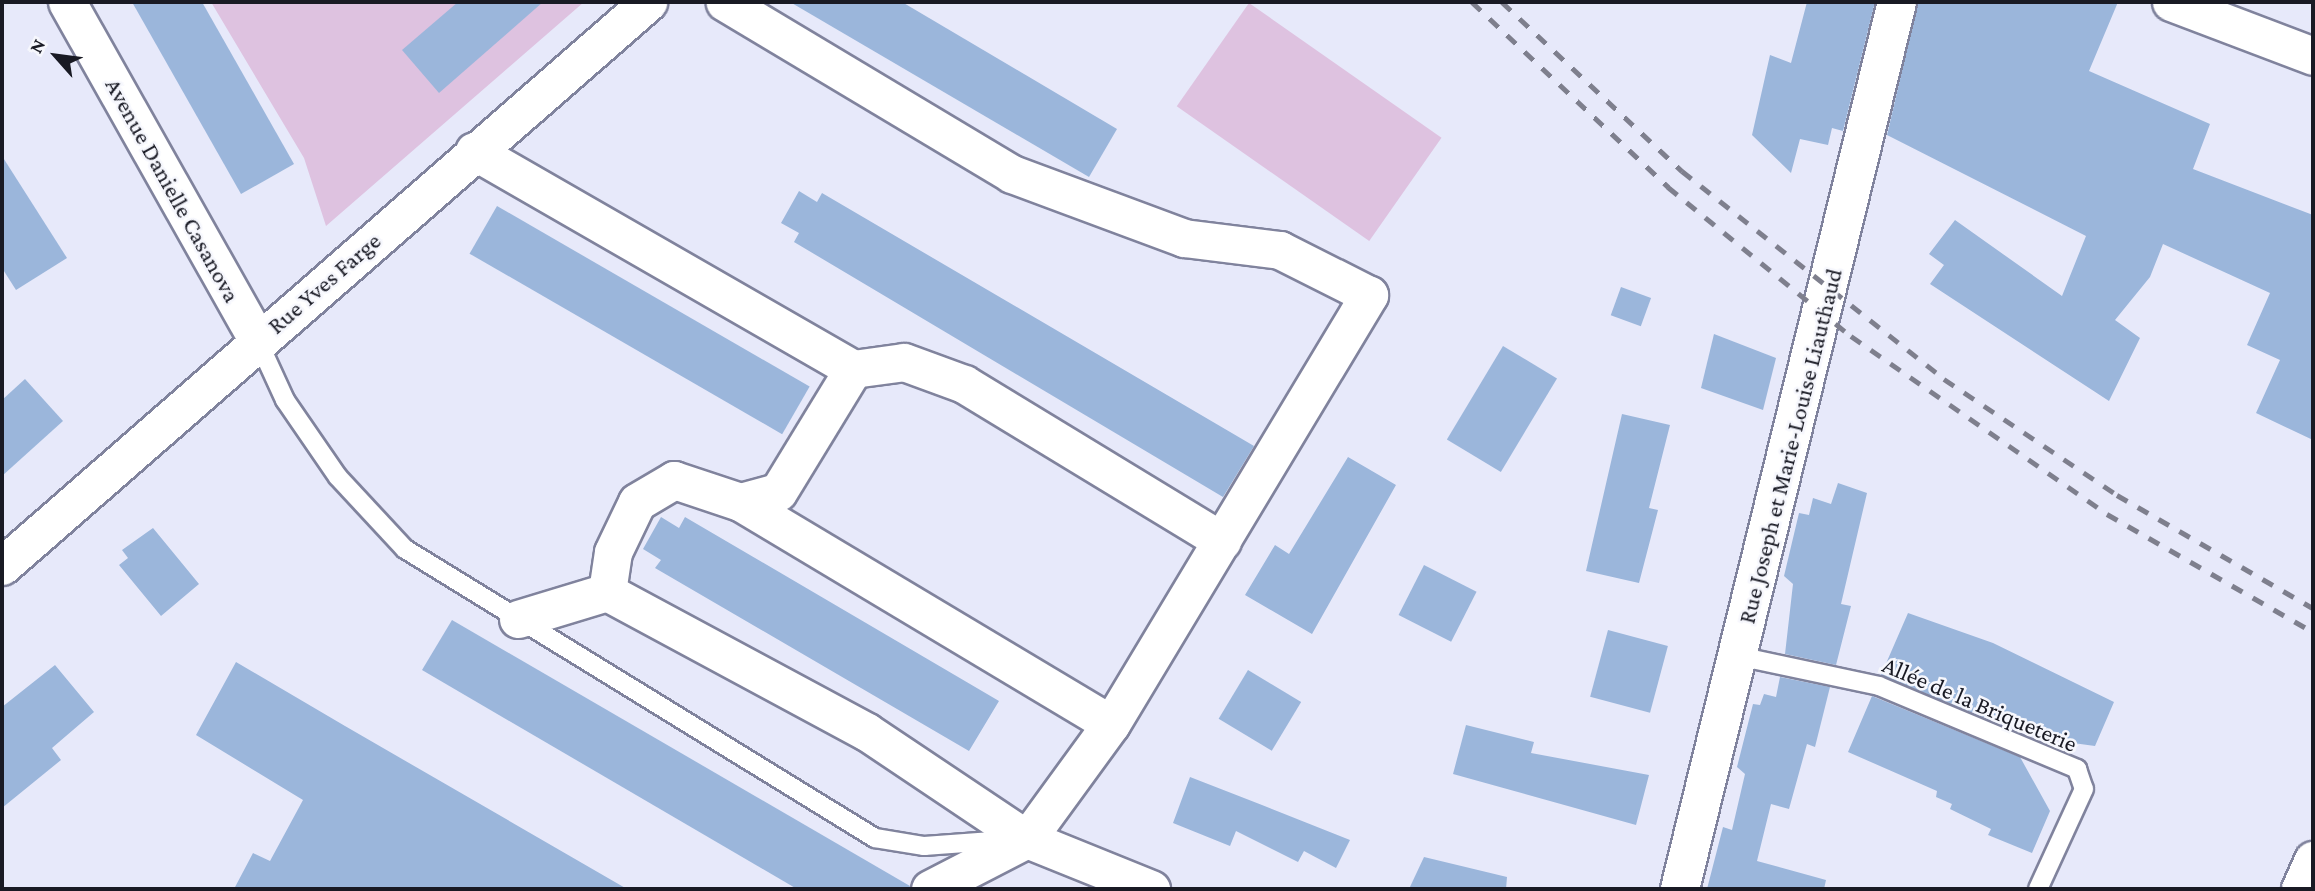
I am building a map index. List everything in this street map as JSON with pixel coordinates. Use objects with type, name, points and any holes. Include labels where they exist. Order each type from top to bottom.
[{"type":"main road","name":"Rue Joseph et Marie-Louise Liauthaud","points":[[1680,889],[1897,2]]},
{"type":"street","name":"Avenue Danielle Casanova","points":[[67,2],[258,341]]},
{"type":"street","name":"Rue Yves Farge","points":[[2,566],[474,151],[648,2]]},
{"type":"street","points":[[725,2],[1012,174],[1184,238],[1280,250],[1369,295],[1111,724],[1027,839],[930,889]]},
{"type":"street","points":[[2171,2],[2313,56]]},
{"type":"street","points":[[474,151],[853,369],[904,362],[964,384],[1222,541]]},
{"type":"street","points":[[740,502],[778,492],[853,369]]},
{"type":"street","points":[[607,592],[612,552],[637,502],[674,480],[740,502],[1111,724]]},
{"type":"street","points":[[518,619],[607,592],[867,732],[1027,839],[1151,889]]},
{"type":"street","points":[[2300,889],[2313,860]]},
{"type":"lane","points":[[258,341],[285,400],[338,477],[405,549],[875,838],[924,846],[1027,839]]},
{"type":"lane","name":"Allée de la Briqueterie","points":[[1738,656],[1879,686],[2077,769],[2084,789],[2038,889]]},
{"type":"shaded area","points":[[211,2],[584,2],[326,226],[304,158]]},
{"type":"shaded area","points":[[1249,3],[1442,138],[1369,241],[1177,106]]},
{"type":"building","points":[[132,2],[202,2],[294,164],[241,194]]},
{"type":"building","points":[[458,2],[543,2],[439,93],[402,50]]},
{"type":"building","points":[[790,2],[902,2],[1117,129],[1089,177]]},
{"type":"building","points":[[1807,2],[1875,2],[1843,131],[1832,128],[1828,145],[1800,139],[1791,173],[1752,135],[1770,55],[1791,63]]},
{"type":"building","points":[[1918,2],[2118,2],[2089,71],[2210,124],[2193,169],[2313,215],[2313,440],[2256,413],[2280,360],[2247,345],[2270,293],[2163,244],[2150,277],[2115,320],[2140,338],[2109,401],[1930,284],[1944,265],[1929,254],[1955,220],[2062,296],[2086,236],[1887,135]]},
{"type":"building","points":[[2,156],[67,258],[16,290],[2,268]]},
{"type":"building","points":[[799,191],[817,202],[822,193],[1254,446],[1223,497],[794,242],[799,233],[781,223]]},
{"type":"building","points":[[497,206],[810,386],[782,434],[470,254]]},
{"type":"building","points":[[1621,287],[1651,298],[1641,326],[1611,315]]},
{"type":"building","points":[[1714,334],[1776,358],[1763,410],[1701,388]]},
{"type":"building","points":[[1503,346],[1557,378],[1501,472],[1447,439]]},
{"type":"building","points":[[25,379],[63,421],[2,476],[2,400]]},
{"type":"building","points":[[1622,414],[1670,425],[1649,508],[1658,510],[1639,583],[1586,571]]},
{"type":"building","points":[[1348,457],[1396,485],[1312,634],[1245,595],[1275,545],[1289,554]]},
{"type":"building","points":[[1838,483],[1867,493],[1841,604],[1851,606],[1836,665],[1785,654],[1793,584],[1784,576],[1799,513],[1809,515],[1813,498],[1831,504]]},
{"type":"building","points":[[661,517],[679,528],[685,517],[999,701],[969,751],[655,568],[661,560],[643,549]]},
{"type":"building","points":[[153,528],[199,584],[161,616],[119,565],[128,558],[122,550]]},
{"type":"building","points":[[1424,565],[1477,592],[1451,642],[1399,615]]},
{"type":"building","points":[[1908,613],[1993,643],[2114,702],[2095,746],[2073,743],[1993,709],[2002,725],[1881,675]]},
{"type":"building","points":[[452,620],[910,886],[909,889],[797,889],[422,670]]},
{"type":"building","points":[[1608,630],[1668,646],[1650,713],[1590,697]]},
{"type":"building","points":[[236,662],[627,889],[234,889],[253,853],[270,861],[303,800],[196,735]]},
{"type":"building","points":[[55,665],[94,712],[52,748],[61,760],[2,808],[2,707]]},
{"type":"building","points":[[1248,670],[1301,702],[1272,751],[1219,719]]},
{"type":"building","points":[[1780,677],[1830,687],[1815,747],[1807,744],[1789,809],[1771,804],[1757,861],[1826,880],[1824,889],[1707,889],[1723,827],[1732,830],[1745,774],[1737,767],[1753,704],[1760,705],[1764,694],[1776,697]]},
{"type":"building","points":[[1872,696],[2020,757],[2050,811],[2032,853],[1988,835],[1991,829],[1950,809],[1952,804],[1936,797],[1937,791],[1848,752]]},
{"type":"building","points":[[1466,725],[1534,742],[1531,753],[1649,775],[1636,825],[1453,774]]},
{"type":"building","points":[[1190,777],[1350,840],[1336,868],[1304,851],[1298,862],[1236,831],[1230,846],[1173,823]]},
{"type":"building","points":[[1424,857],[1507,877],[1506,889],[1409,889]]},
{"type":"railway","points":[[1472,2],[1668,187],[1851,336],[2107,514],[2313,632]]},
{"type":"railway","points":[[1502,2],[1682,171],[1944,379],[2117,495],[2313,608]]}]
